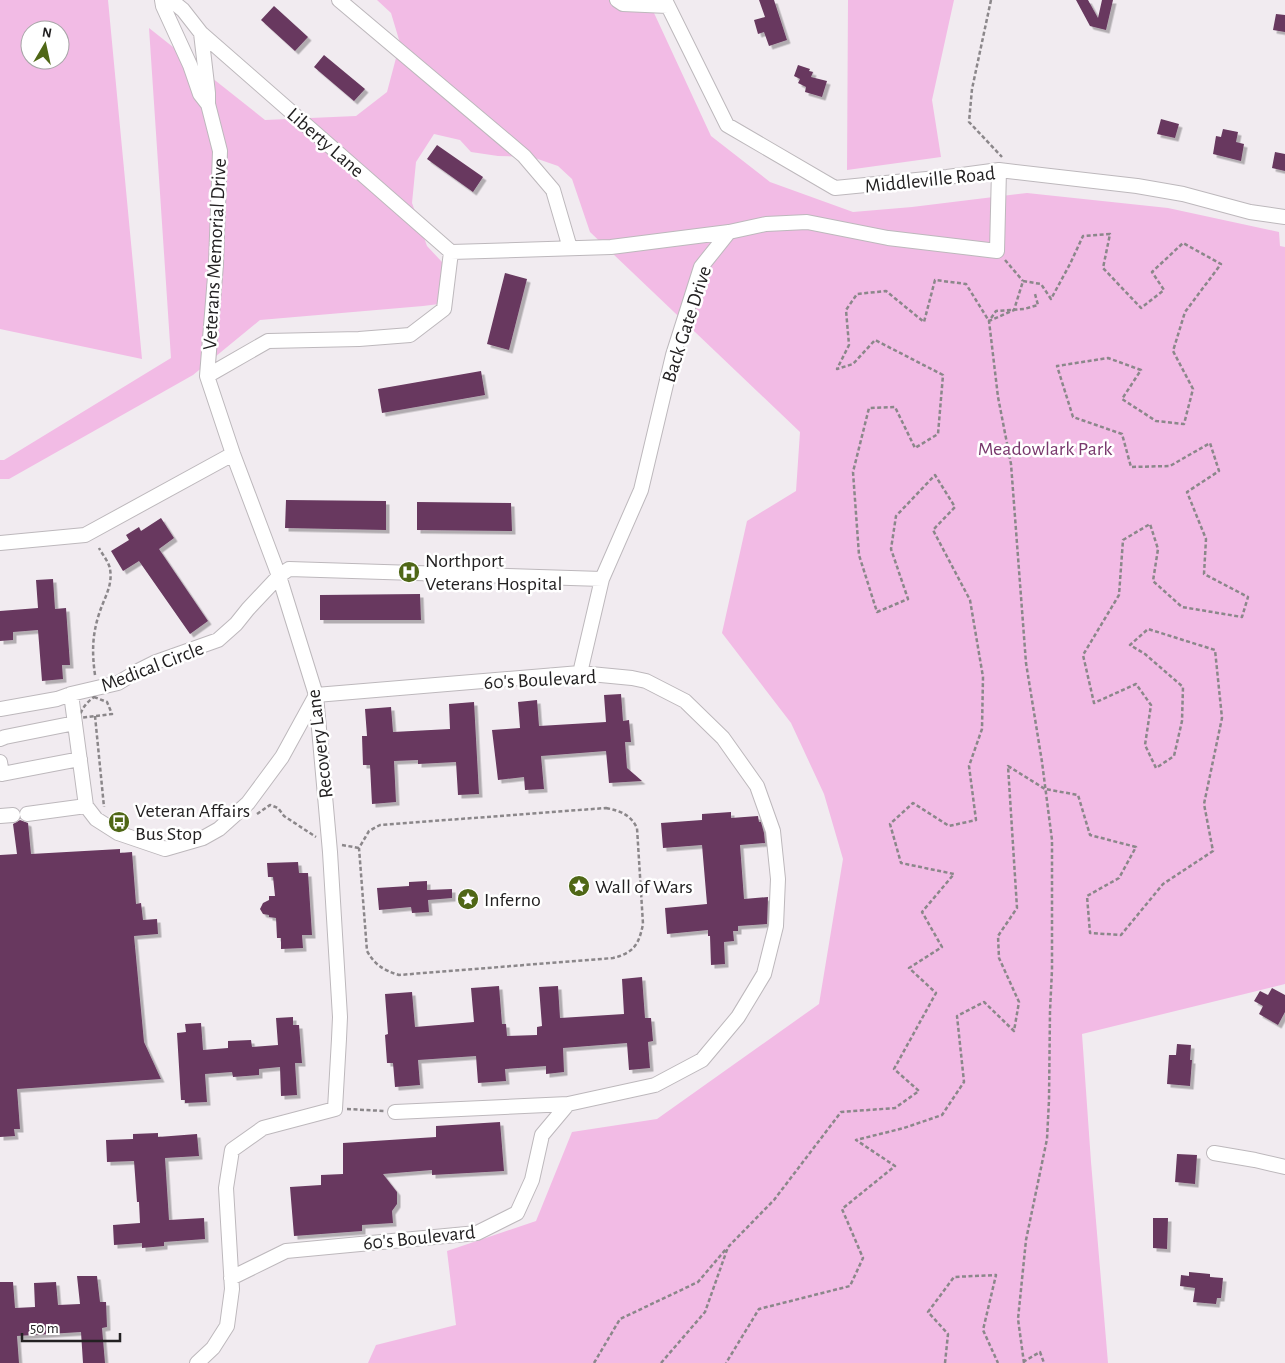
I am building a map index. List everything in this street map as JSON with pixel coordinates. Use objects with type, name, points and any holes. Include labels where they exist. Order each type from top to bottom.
[{"type":"street","name":"Veterans Memorial Drive","points":[[162,0],[190,65],[200,94],[208,104]]},
{"type":"street","points":[[171,0],[183,10],[201,32]]},
{"type":"street","points":[[339,0],[524,156],[553,190],[570,248]]},
{"type":"street","points":[[617,0],[623,4],[666,3]]},
{"type":"street","name":"Middleville Road","points":[[666,3],[728,125],[835,188],[999,170],[1136,186],[1184,194],[1250,212],[1285,217]]},
{"type":"street","name":"Veterans Memorial Drive","points":[[201,32],[208,104],[220,151],[216,264],[207,376]]},
{"type":"street","name":"Liberty Lane","points":[[201,32],[451,252]]},
{"type":"street","points":[[207,376],[268,341],[358,339],[410,335],[444,309],[451,252],[611,247],[729,232],[766,224],[808,222],[888,238],[997,251],[999,170]]},
{"type":"street","name":"Back Gate Drive","points":[[580,673],[602,578],[640,490],[673,355],[701,267],[729,232]]},
{"type":"street","name":"Recovery Lane","points":[[207,376],[233,454],[279,576],[316,695],[329,842],[339,1010],[340,1039],[335,1108]]},
{"type":"street","points":[[0,543],[85,534],[233,454]]},
{"type":"street","points":[[279,576],[289,569],[602,578]]},
{"type":"street","name":"Medical Circle","points":[[0,709],[118,684],[156,662],[218,640],[236,624],[248,608],[279,576]]},
{"type":"street","name":"60's Boulevard","points":[[231,1278],[286,1251],[477,1233],[518,1213],[532,1180],[542,1135],[568,1104],[655,1085],[702,1060],[738,1017],[764,974],[776,926],[778,879],[773,831],[757,786],[723,738],[685,701],[646,681],[580,673],[316,695]]},
{"type":"street","points":[[71,694],[86,806],[96,819],[118,833],[165,849],[203,838],[219,829],[248,803],[282,757],[316,695]]},
{"type":"street","points":[[0,739],[75,723]]},
{"type":"street","points":[[0,762],[2,774],[80,759]]},
{"type":"street","points":[[13,815],[86,806]]},
{"type":"street","points":[[396,1112],[568,1104]]},
{"type":"street","points":[[197,1363],[213,1348],[227,1326],[232,1289],[226,1188],[232,1150],[264,1128],[335,1108]]},
{"type":"street","points":[[1214,1153],[1285,1167]]},
{"type":"path","points":[[991,0],[972,89],[970,122],[1002,157],[999,170]]},
{"type":"path","points":[[726,1363],[759,1309],[850,1286],[863,1258],[842,1209],[895,1166],[856,1140],[904,1128],[942,1115],[964,1082],[957,1016],[984,1002],[1014,1031],[1019,1002],[1000,958],[998,936],[1017,908],[1008,766],[1045,789],[1078,795],[1090,834],[1136,847],[1119,878],[1087,896],[1090,933],[1121,935],[1163,884],[1213,851],[1204,804],[1222,718],[1215,650],[1148,629],[1130,645],[1145,654],[1184,687],[1182,721],[1174,756],[1156,768],[1144,744],[1151,705],[1136,684],[1094,703],[1083,655],[1119,595],[1123,540],[1150,524],[1158,550],[1153,581],[1182,607],[1242,617],[1248,597],[1204,574],[1206,540],[1187,492],[1219,471],[1210,443],[1170,466],[1132,467],[1122,434],[1073,417],[1057,366],[1108,358],[1142,370],[1122,399],[1156,421],[1184,424],[1193,389],[1173,351],[1184,312],[1221,264],[1183,243],[1152,272],[1164,290],[1140,308],[1104,268],[1110,234],[1083,236],[1051,299],[1040,284],[1023,281],[997,251]]},
{"type":"path","points":[[594,1363],[620,1319],[698,1282],[774,1200],[841,1112],[895,1108],[919,1092],[894,1069],[936,993],[909,968],[942,946],[922,912],[954,874],[901,863],[890,824],[913,803],[949,826],[976,820],[969,766],[982,729],[983,678],[970,600],[934,530],[955,507],[935,475],[896,516],[891,550],[908,599],[877,612],[859,555],[853,472],[869,408],[895,407],[915,448],[938,434],[943,375],[875,340],[853,364],[837,369],[849,345],[846,310],[857,294],[886,291],[924,322],[935,280],[966,284],[989,321],[998,397],[1011,464],[1026,663],[1052,850],[1052,970],[1047,1139],[1026,1240],[1018,1319],[1023,1363],[1040,1352],[1044,1363]]},
{"type":"path","points":[[989,321],[1014,310],[1023,281]]},
{"type":"path","points":[[989,321],[996,311],[1024,310],[1038,305],[1035,294]]},
{"type":"path","points":[[95,679],[92,653],[94,635],[99,612],[109,590],[110,568],[99,548]]},
{"type":"path","points":[[94,697],[107,702],[112,714],[94,716],[79,718],[81,709],[94,697]]},
{"type":"path","points":[[94,716],[104,808]]},
{"type":"path","points":[[250,819],[270,805],[278,808],[284,816],[319,840],[359,848]]},
{"type":"path","points":[[606,808],[618,810],[632,819],[637,828],[643,924],[640,939],[633,949],[623,956],[613,958],[399,975],[384,970],[372,960],[367,951],[359,848],[369,831],[380,825],[606,808]]},
{"type":"path","points":[[335,1108],[396,1112]]},
{"type":"path","points":[[661,1363],[705,1312],[728,1248]]},
{"type":"path","points":[[945,1363],[948,1334],[928,1312],[954,1277],[996,1275],[983,1330],[998,1363]]},
{"type":"green space","points":[[0,0],[108,0],[142,359],[0,329]]},
{"type":"green space","name":"Meadowlark Park","points":[[377,0],[648,0],[711,136],[770,182],[853,212],[1027,193],[1168,208],[1279,232],[1280,246],[1285,247],[1285,984],[1082,1034],[1108,1363],[368,1363],[376,1345],[456,1325],[447,1251],[536,1221],[572,1132],[657,1119],[819,1004],[843,859],[824,794],[791,723],[722,633],[747,521],[796,491],[800,432],[590,232],[572,179],[558,166],[532,157],[498,156],[471,152],[460,140],[434,134],[416,162],[412,203],[427,246],[442,262],[452,285],[439,304],[260,320],[193,375],[9,479],[0,479],[0,460],[4,460],[171,358],[149,28],[265,120],[356,116],[387,92],[400,43],[391,13]]},
{"type":"green space","points":[[848,0],[954,0],[932,100],[941,157],[847,170]]},
{"type":"building","points":[[759,0],[774,0],[787,40],[769,46],[764,32],[758,34],[754,20],[765,17]]},
{"type":"building","points":[[1076,0],[1088,0],[1098,18],[1102,0],[1113,0],[1106,30],[1090,26]]},
{"type":"building","points":[[274,6],[308,37],[295,51],[261,20]]},
{"type":"building","points":[[1276,14],[1285,15],[1285,32],[1273,30]]},
{"type":"building","points":[[324,55],[365,89],[354,101],[314,67]]},
{"type":"building","points":[[798,65],[810,69],[809,71],[813,72],[811,77],[827,81],[822,97],[805,92],[806,87],[798,83],[800,79],[794,76]]},
{"type":"building","points":[[1161,119],[1179,124],[1175,138],[1157,134]]},
{"type":"building","points":[[1223,129],[1238,132],[1236,142],[1244,144],[1241,161],[1213,154],[1216,136],[1221,137]]},
{"type":"building","points":[[437,145],[483,177],[473,192],[427,159]]},
{"type":"building","points":[[1275,152],[1285,154],[1285,171],[1272,168]]},
{"type":"building","points":[[505,273],[527,279],[509,350],[487,344]]},
{"type":"building","points":[[481,371],[485,395],[382,413],[378,389]]},
{"type":"building","points":[[286,500],[386,501],[386,530],[285,528]]},
{"type":"building","points":[[417,502],[511,503],[512,531],[417,530]]},
{"type":"building","points":[[161,518],[174,538],[159,549],[208,621],[190,634],[139,561],[123,571],[111,551],[129,540],[126,535],[139,527],[141,531]]},
{"type":"building","points":[[53,579],[55,609],[66,608],[70,665],[62,665],[63,679],[42,681],[38,630],[13,632],[13,640],[0,641],[0,611],[38,608],[36,580]]},
{"type":"building","points":[[420,594],[421,620],[320,620],[320,595]]},
{"type":"building","points":[[621,694],[623,721],[629,720],[631,742],[625,742],[627,768],[642,781],[609,783],[606,751],[541,756],[544,789],[525,790],[524,777],[498,780],[492,730],[520,728],[518,702],[537,700],[539,726],[606,722],[604,695]]},
{"type":"building","points":[[474,702],[479,794],[458,795],[456,762],[418,764],[418,760],[394,761],[396,802],[372,804],[370,765],[363,765],[362,736],[367,736],[365,709],[391,707],[393,732],[450,729],[449,704]]},
{"type":"building","points":[[731,812],[731,818],[758,816],[759,822],[761,822],[765,843],[740,845],[744,899],[768,897],[767,924],[738,926],[738,931],[733,931],[734,941],[724,942],[725,964],[711,965],[708,930],[667,934],[665,908],[707,904],[702,845],[663,848],[661,823],[702,820],[702,814]]},
{"type":"building","points":[[20,820],[28,823],[31,854],[120,849],[120,853],[132,852],[136,904],[141,903],[143,920],[157,919],[158,934],[134,936],[144,1042],[161,1079],[17,1089],[20,1129],[14,1129],[15,1136],[0,1137],[0,855],[17,854],[13,824]]},
{"type":"building","points":[[298,862],[299,873],[308,873],[312,935],[302,935],[303,948],[281,949],[281,938],[277,938],[276,918],[263,914],[260,909],[263,903],[269,900],[269,896],[275,896],[273,877],[268,877],[267,863]]},
{"type":"building","points":[[427,881],[427,890],[452,889],[452,898],[428,900],[429,912],[412,913],[411,907],[379,910],[377,888],[409,886],[409,882]]},
{"type":"building","points":[[642,977],[645,1018],[651,1018],[653,1041],[648,1042],[650,1068],[629,1070],[627,1043],[563,1048],[564,1072],[546,1074],[546,1066],[505,1069],[506,1081],[478,1083],[476,1056],[418,1060],[420,1085],[395,1087],[393,1063],[387,1063],[385,1035],[388,1034],[385,994],[412,992],[415,1027],[474,1022],[471,988],[499,986],[502,1024],[506,1024],[507,1036],[537,1035],[537,1027],[542,1026],[539,987],[558,986],[560,1018],[624,1014],[622,979]]},
{"type":"building","points":[[1272,988],[1285,995],[1285,1012],[1278,1025],[1259,1014],[1263,1006],[1254,1001],[1260,991],[1268,995]]},
{"type":"building","points":[[293,1017],[293,1025],[299,1025],[302,1063],[295,1063],[297,1095],[281,1096],[280,1067],[259,1069],[259,1075],[233,1077],[232,1072],[205,1074],[207,1102],[185,1103],[185,1100],[181,1100],[177,1033],[186,1032],[185,1024],[201,1023],[203,1050],[228,1048],[228,1041],[251,1040],[252,1047],[278,1045],[276,1018]]},
{"type":"building","points":[[1177,1044],[1191,1045],[1190,1086],[1167,1084],[1169,1055],[1176,1055]]},
{"type":"building","points":[[500,1122],[504,1171],[432,1175],[432,1170],[383,1174],[397,1192],[397,1204],[392,1211],[393,1223],[362,1225],[362,1231],[294,1236],[290,1187],[321,1185],[321,1175],[343,1174],[343,1143],[436,1137],[436,1126]]},
{"type":"building","points":[[158,1133],[158,1137],[197,1134],[199,1156],[165,1158],[169,1220],[204,1218],[205,1239],[164,1242],[164,1246],[142,1248],[142,1243],[114,1245],[113,1225],[140,1223],[139,1202],[137,1202],[134,1161],[107,1162],[106,1140],[133,1139],[133,1134]]},
{"type":"building","points":[[1177,1154],[1197,1155],[1195,1184],[1175,1182]]},
{"type":"building","points":[[1153,1218],[1168,1218],[1167,1249],[1153,1248]]},
{"type":"building","points":[[1189,1272],[1210,1274],[1210,1277],[1223,1278],[1221,1298],[1217,1298],[1216,1304],[1193,1302],[1195,1288],[1180,1286],[1181,1275],[1189,1276]]},
{"type":"building","points":[[77,1276],[97,1276],[100,1302],[106,1302],[107,1327],[102,1328],[105,1363],[83,1363],[81,1332],[17,1336],[19,1363],[0,1363],[0,1282],[13,1282],[15,1308],[35,1307],[34,1283],[56,1282],[58,1305],[80,1304]]},
{"type":"place","name":"Northport Veterans Hospital","points":[[409,572]]},
{"type":"place","name":"Veteran Affairs Bus Stop","points":[[119,822]]},
{"type":"place","name":"Wall of Wars","points":[[579,886]]},
{"type":"place","name":"Inferno","points":[[468,899]]}]
